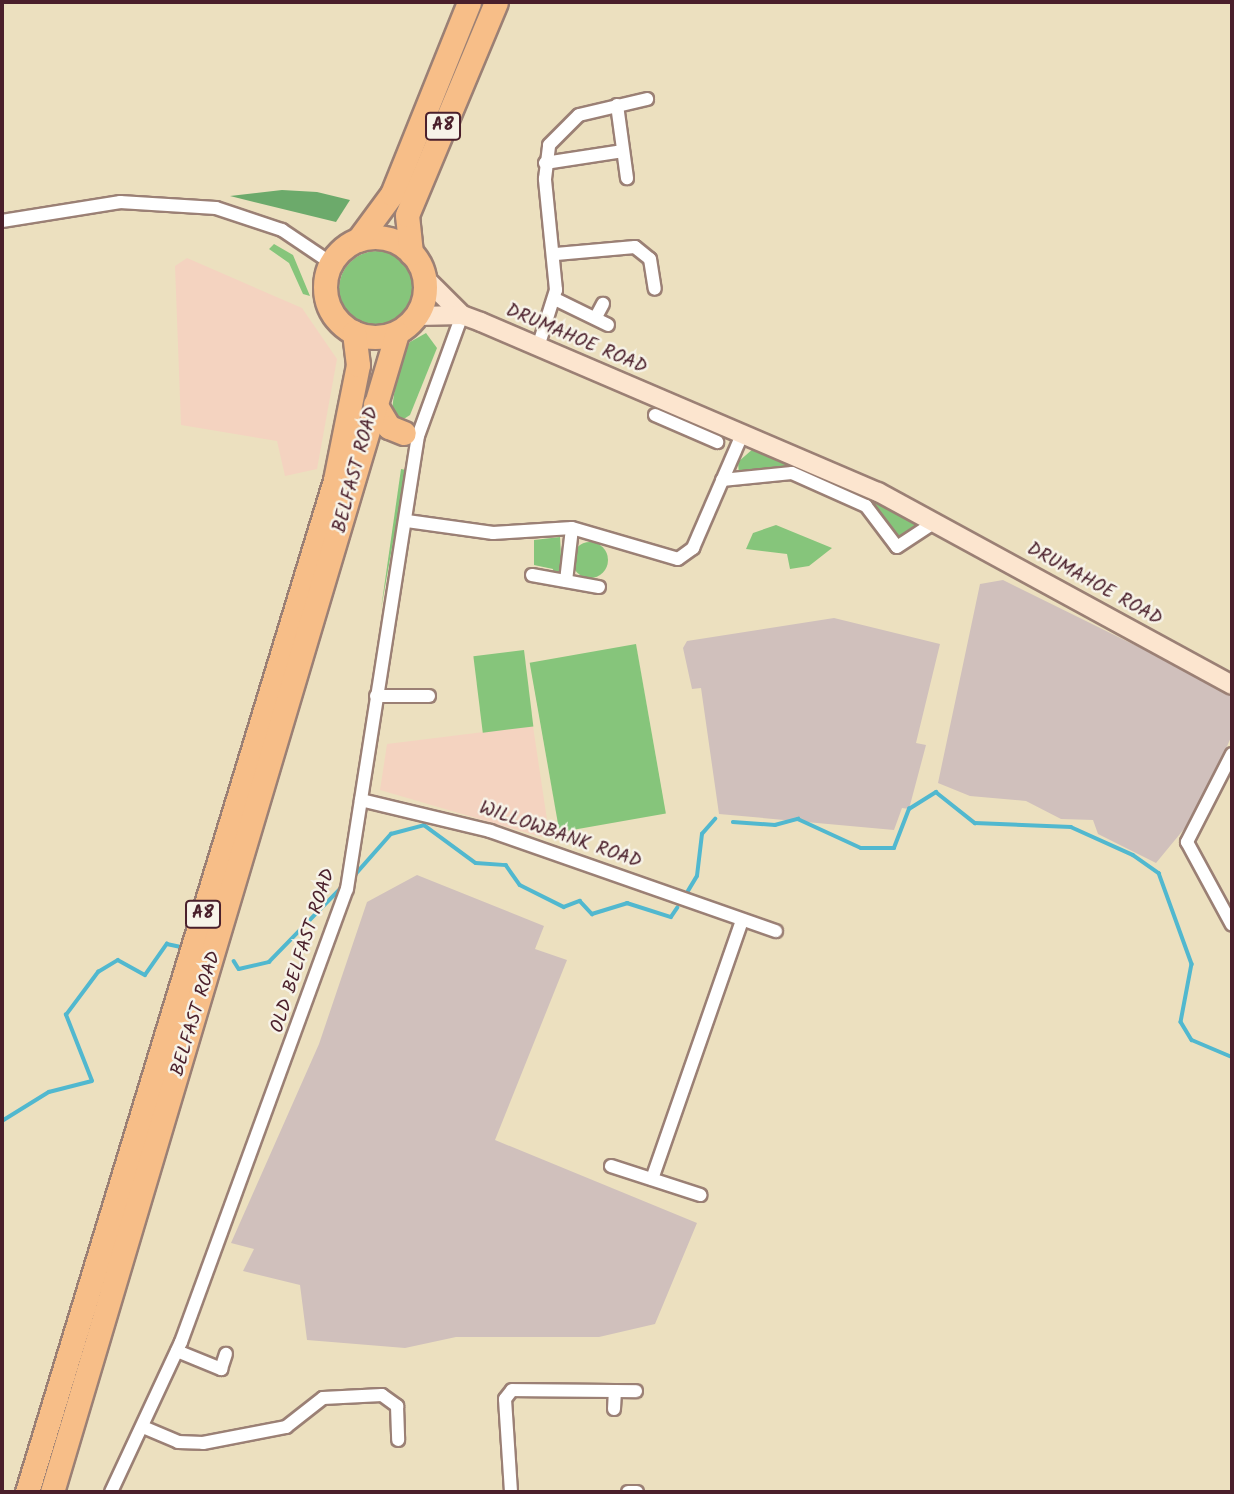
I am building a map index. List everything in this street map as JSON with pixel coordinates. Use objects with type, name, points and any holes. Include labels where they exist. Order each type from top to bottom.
[{"type":"highway","name":"A8","points":[[331,263],[358,240],[392,194],[469,2]]},
{"type":"highway","name":"A8","points":[[423,276],[411,253],[407,215],[496,2]]},
{"type":"highway","points":[[358,240],[386,238],[411,253]]},
{"type":"highway","points":[[331,263],[325,290],[329,307],[354,332],[397,333],[418,316],[423,276]]},
{"type":"highway","name":"BELFAST ROAD","points":[[27,1492],[335,480],[357,377],[354,332]]},
{"type":"highway","name":"BELFAST ROAD","points":[[52,1492],[299,678],[397,333]]},
{"type":"highway","points":[[375,404],[389,427],[411,435]]},
{"type":"main road","name":"DRUMAHOE ROAD","points":[[423,276],[462,315],[537,346],[665,413],[742,435],[935,522],[1232,685]]},
{"type":"main road","name":"DRUMAHOE ROAD","points":[[418,316],[462,315]]},
{"type":"street","points":[[537,346],[555,299],[556,254],[545,163],[566,123],[617,105],[647,99]]},
{"type":"street","points":[[617,105],[627,178]]},
{"type":"street","points":[[545,163],[623,150]]},
{"type":"street","points":[[2,221],[120,202],[216,208],[282,230],[331,263]]},
{"type":"street","points":[[556,254],[635,247],[650,259],[655,289]]},
{"type":"street","points":[[555,299],[608,325]]},
{"type":"street","points":[[596,317],[603,304]]},
{"type":"street","name":"OLD BELFAST ROAD","points":[[111,1492],[177,1351],[347,889],[352,870],[376,696],[407,521],[411,435],[462,315]]},
{"type":"street","name":"DRUMAHOE ROAD","points":[[665,413],[717,442]]},
{"type":"street","points":[[407,521],[493,533],[572,528],[682,558],[694,548],[742,435]]},
{"type":"street","points":[[722,480],[792,473],[866,506],[897,547],[935,522]]},
{"type":"street","points":[[566,581],[572,528]]},
{"type":"street","points":[[532,575],[599,587]]},
{"type":"street","points":[[376,696],[429,696]]},
{"type":"street","points":[[1232,754],[1187,842],[1232,925]]},
{"type":"street","name":"WILLOWBANK ROAD","points":[[361,800],[466,824],[776,931]]},
{"type":"street","points":[[652,1179],[742,920]]},
{"type":"street","points":[[611,1166],[700,1195]]},
{"type":"street","points":[[177,1351],[221,1369],[226,1354]]},
{"type":"street","points":[[511,1492],[505,1399],[512,1390],[636,1391]]},
{"type":"street","points":[[614,1409],[615,1392]]},
{"type":"street","points":[[143,1427],[178,1442],[203,1443],[286,1427],[323,1398],[382,1395],[397,1406],[398,1440]]},
{"type":"street","points":[[628,1492],[637,1492]]},
{"type":"shaded area","points":[[187,258],[302,308],[337,359],[317,469],[285,476],[277,441],[181,425],[175,266]]},
{"type":"shaded area","points":[[1003,580],[1232,693],[1232,735],[1198,812],[1156,863],[1098,834],[1093,820],[1061,819],[1026,801],[970,796],[938,783],[980,584]]},
{"type":"shaded area","points":[[834,618],[940,644],[916,743],[926,745],[909,809],[902,808],[894,830],[719,814],[701,688],[692,689],[683,648],[687,641]]},
{"type":"shaded area","points":[[533,726],[549,833],[541,837],[380,790],[387,744]]},
{"type":"shaded area","points":[[417,875],[544,926],[535,949],[567,960],[495,1140],[697,1223],[655,1324],[599,1337],[456,1337],[405,1348],[307,1340],[300,1285],[243,1271],[254,1249],[231,1243],[319,1044],[367,902]]},
{"type":"green space","points":[[282,190],[317,192],[350,200],[336,222],[230,196]]},
{"type":"green space","points":[[274,244],[293,255],[310,296],[303,294],[289,263],[269,249]]},
{"type":"green space","points":[[377,251],[391,254],[404,262],[412,275],[415,289],[412,303],[404,316],[391,324],[377,327],[363,324],[350,316],[342,303],[339,289],[342,275],[350,262],[363,254]]},
{"type":"green space","points":[[426,333],[437,348],[410,415],[399,422],[392,410],[398,363],[410,342]]},
{"type":"green space","points":[[754,448],[922,524],[903,542],[889,532],[878,509],[822,483],[784,468],[739,475],[738,462]]},
{"type":"green space","points":[[401,469],[406,470],[381,609]]},
{"type":"green space","points":[[776,525],[832,548],[809,566],[790,569],[787,554],[746,549],[753,533]]},
{"type":"green space","points":[[560,537],[562,575],[554,577],[553,569],[534,565],[534,540]]},
{"type":"green space","points":[[590,542],[603,547],[608,560],[603,573],[590,578],[577,573],[572,560],[577,547]]},
{"type":"green space","points":[[636,644],[666,813],[560,832],[530,663]]},
{"type":"green space","points":[[524,650],[533,726],[483,733],[473,656]]},
{"type":"waterway","points":[[733,822],[775,825],[798,819],[861,848],[894,848],[909,809],[936,792],[975,823],[1071,827],[1133,855],[1159,873],[1192,964],[1181,1022],[1192,1040],[1232,1057]]},
{"type":"waterway","points":[[688,891],[697,876],[702,834],[715,819]]},
{"type":"waterway","points":[[354,876],[391,834],[424,825],[476,863],[506,865],[520,885],[564,907],[580,901],[592,914],[627,903],[671,917],[677,908]]},
{"type":"waterway","points":[[234,961],[239,969],[269,962],[343,886]]},
{"type":"waterway","points":[[2,1121],[49,1092],[92,1081],[66,1015],[98,972],[118,960],[145,975],[167,944],[181,947]]}]
